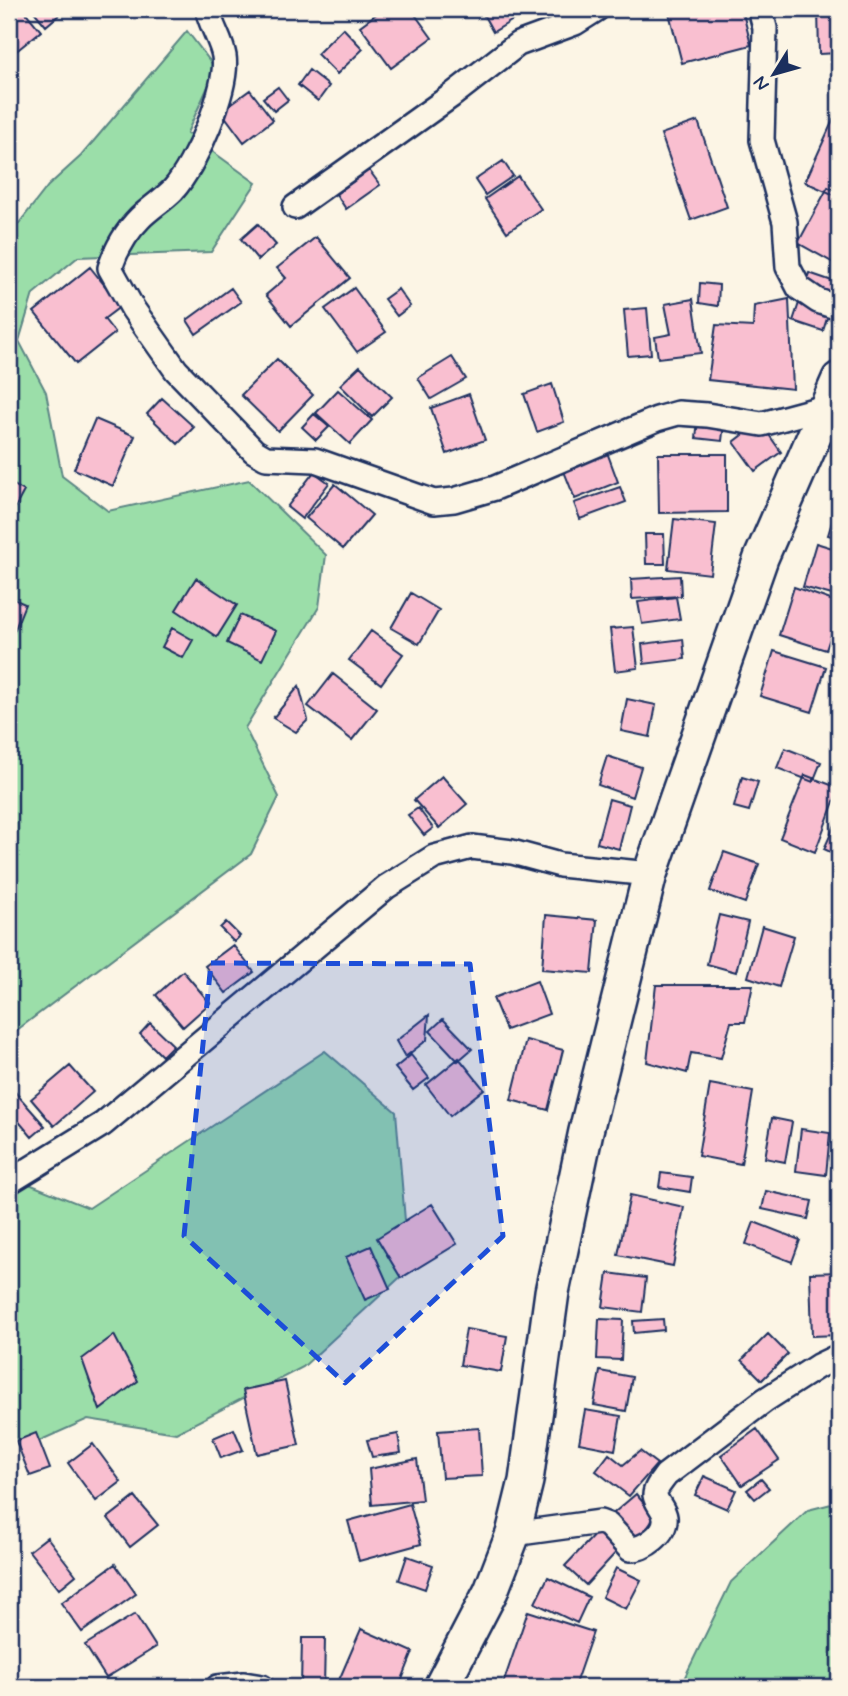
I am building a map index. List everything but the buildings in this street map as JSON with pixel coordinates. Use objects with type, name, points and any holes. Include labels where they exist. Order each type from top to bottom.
[{"type":"main road","points":[[441,1687],[491,1591],[513,1534],[526,1481],[552,1292],[586,1131],[650,874],[761,558],[835,400]]},
{"type":"street","points":[[210,9],[214,32],[224,55],[224,72],[208,132],[183,177],[138,220],[116,250],[110,268],[133,309],[176,370],[254,451],[266,458],[315,460],[434,502],[454,500],[495,488],[657,419],[678,414],[707,415],[762,424],[835,400]]},
{"type":"street","points":[[295,207],[451,96],[518,44],[575,23],[597,9]]},
{"type":"street","points":[[761,9],[765,28],[762,140],[785,222],[788,267],[799,288],[818,301],[839,308]]},
{"type":"street","points":[[9,1182],[103,1124],[386,887],[434,857],[472,847],[512,852],[559,865],[650,874]]},
{"type":"street","points":[[513,1534],[600,1522],[608,1525],[630,1549],[637,1549],[658,1535],[663,1527],[665,1516],[655,1495],[666,1475],[765,1400],[818,1366],[839,1356]]},
{"type":"street","points":[[218,1687],[244,1684],[262,1687]]},
{"type":"highlighted area","points":[[211,963],[470,964],[503,1236],[345,1383],[184,1236]]},
{"type":"green space","points":[[187,31],[216,69],[187,133],[256,183],[211,252],[78,257],[33,294],[19,341],[46,392],[62,476],[108,511],[249,480],[326,555],[319,607],[245,728],[279,797],[251,854],[9,1036],[9,236],[48,186],[81,156]]},
{"type":"green space","points":[[325,1051],[396,1112],[409,1269],[303,1367],[176,1433],[88,1419],[39,1441],[9,1438],[9,1176],[89,1208]]},
{"type":"green space","points":[[839,1502],[839,1687],[680,1687],[731,1582],[808,1510]]}]
